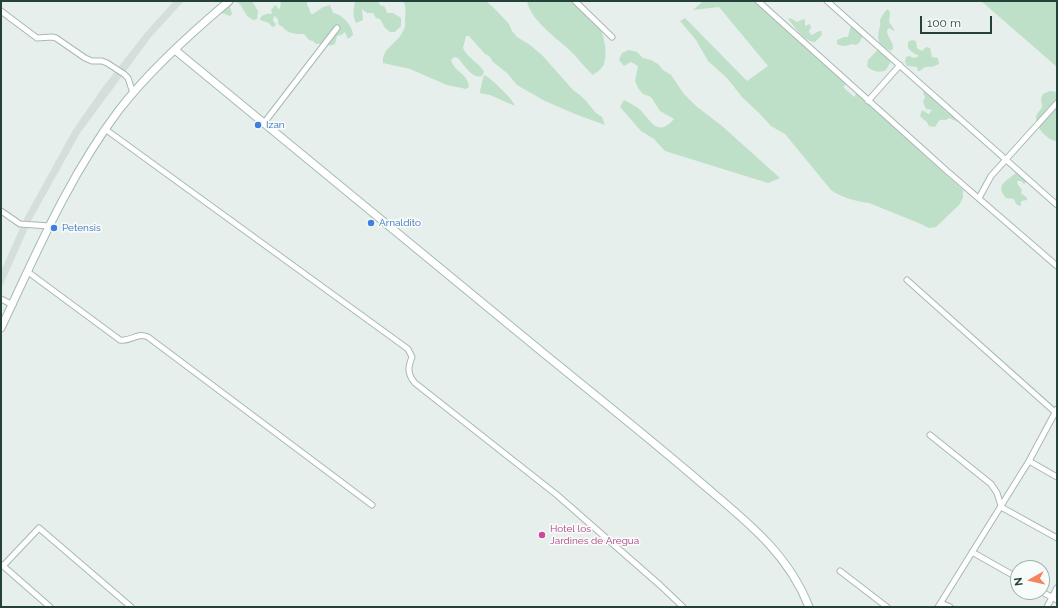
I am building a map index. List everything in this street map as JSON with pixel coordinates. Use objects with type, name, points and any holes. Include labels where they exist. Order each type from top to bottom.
[{"type":"street","points":[[1,328],[4,316],[13,305],[62,200],[105,129],[133,93],[174,50],[229,1]]},
{"type":"street","points":[[575,1],[612,37]]},
{"type":"street","points":[[758,1],[868,101],[1057,266]]},
{"type":"street","points":[[827,1],[1057,205]]},
{"type":"street","points":[[1,11],[35,37],[56,38],[85,58],[92,61],[102,61],[107,63],[126,76],[133,93]]},
{"type":"street","points":[[264,123],[337,28]]},
{"type":"street","points":[[174,50],[663,451],[746,522],[767,541],[787,565],[803,592],[809,607]]},
{"type":"street","points":[[868,101],[900,65]]},
{"type":"street","points":[[978,198],[986,183],[1057,103]]},
{"type":"street","points":[[105,129],[408,349],[412,356],[408,370],[410,377],[415,383],[556,495],[683,607]]},
{"type":"street","points":[[1,211],[20,224],[50,226]]},
{"type":"street","points":[[28,272],[120,340],[124,341],[138,335],[143,335],[148,338],[372,505]]},
{"type":"street","points":[[906,280],[1056,412],[1029,460],[940,605],[950,607]]},
{"type":"street","points":[[1,299],[13,305]]},
{"type":"street","points":[[930,435],[991,484],[997,493],[1001,506],[1057,538]]},
{"type":"street","points":[[1029,460],[1057,477]]},
{"type":"street","points":[[50,607],[2,565],[39,528],[131,607]]},
{"type":"street","points":[[972,552],[1010,573]]},
{"type":"street","points":[[840,571],[887,607]]},
{"type":"street","points":[[1047,607],[1054,599],[1057,588]]},
{"type":"shaded area","points":[[174,1],[184,1],[151,37],[80,133],[32,219],[1,289],[1,271],[25,217],[73,130],[103,87],[145,33]]},
{"type":"green space","points":[[227,1],[235,1],[230,7],[232,14],[230,16],[219,12]]},
{"type":"green space","points":[[235,1],[252,1],[258,11],[257,19],[253,20],[247,16],[240,4]]},
{"type":"green space","points":[[278,1],[307,1],[311,14],[330,5],[333,13],[343,18],[349,24],[353,35],[348,39],[345,32],[337,36],[335,44],[333,45],[316,44],[309,40],[304,34],[295,34],[286,31],[282,26],[280,26],[278,19],[274,16],[273,21],[276,24],[274,27],[269,23],[260,20],[260,18],[264,15],[272,14],[271,9],[274,6],[276,5],[278,9],[280,8],[281,3]]},
{"type":"green space","points":[[355,1],[378,1],[380,5],[385,7],[387,13],[393,13],[401,18],[401,26],[395,32],[390,32],[385,28],[380,19],[376,18],[373,13],[367,13],[362,9],[363,20],[356,23],[354,14]]},
{"type":"green space","points":[[403,1],[487,2],[509,24],[517,37],[542,55],[573,90],[602,117],[605,125],[545,101],[517,85],[507,73],[493,62],[469,36],[466,36],[463,48],[484,72],[482,76],[475,75],[468,71],[458,58],[454,57],[451,60],[453,65],[468,82],[469,87],[466,89],[447,85],[410,69],[383,63],[385,53],[399,38],[405,27],[405,8]]},
{"type":"green space","points":[[527,1],[581,1],[598,24],[604,38],[606,55],[601,69],[593,75],[537,20],[532,14]]},
{"type":"green space","points":[[703,1],[757,1],[847,83],[843,87],[854,97],[858,91],[922,153],[963,190],[963,198],[959,205],[936,227],[929,228],[869,203],[844,197],[831,190],[785,134],[771,126],[742,97],[727,78],[708,61],[696,40],[680,21],[685,18],[747,81],[768,66],[719,7],[693,10]]},
{"type":"green space","points":[[981,1],[1057,1],[1057,67]]},
{"type":"green space","points":[[887,9],[890,12],[889,22],[894,29],[894,31],[889,28],[887,30],[893,46],[891,51],[883,47],[878,38],[880,20]]},
{"type":"green space","points":[[790,18],[797,22],[804,19],[805,26],[810,24],[810,34],[812,35],[821,31],[822,35],[815,42],[807,40],[788,19]]},
{"type":"green space","points":[[851,25],[863,36],[856,45],[852,44],[840,46],[837,44],[837,40],[848,37]]},
{"type":"green space","points":[[912,40],[916,41],[917,48],[922,51],[926,47],[930,48],[932,57],[938,58],[939,64],[932,67],[925,67],[920,71],[918,71],[917,67],[907,66],[905,62],[906,57],[909,56],[914,58],[919,56],[908,48],[908,42]]},
{"type":"green space","points":[[879,48],[890,57],[890,63],[886,70],[879,72],[871,70],[867,66],[868,60]]},
{"type":"green space","points":[[629,50],[637,52],[643,58],[658,64],[663,70],[671,75],[684,94],[696,106],[722,126],[780,178],[768,183],[665,151],[654,139],[641,131],[620,107],[624,100],[638,108],[650,122],[658,127],[668,125],[674,119],[660,111],[651,97],[643,94],[638,88],[635,81],[638,66],[631,62],[624,66],[619,60],[622,53]]},
{"type":"green space","points":[[484,75],[510,98],[515,106],[490,95],[480,93]]},
{"type":"green space","points":[[926,91],[941,106],[944,107],[945,112],[948,110],[960,121],[958,122],[949,118],[946,120],[940,120],[935,127],[929,126],[920,116],[922,110],[929,114],[932,110],[926,109],[923,102],[925,97],[923,93]]},
{"type":"green space","points":[[1050,91],[1057,92],[1057,141],[1046,136],[1036,122],[1037,115],[1042,107],[1041,98],[1043,94]]},
{"type":"green space","points":[[1017,171],[1029,180],[1024,184],[1021,181],[1017,181],[1022,190],[1021,193],[1027,198],[1027,200],[1021,201],[1020,206],[1016,204],[1014,199],[1006,198],[1001,189],[1004,182]]},
{"type":"place","name":"Izan","points":[[258,125]]},
{"type":"place","name":"Arnaldito","points":[[371,223]]},
{"type":"place","name":"Petensis","points":[[54,228]]},
{"type":"place","name":"Hotel los Jardines de Aregua","points":[[542,535]]}]
